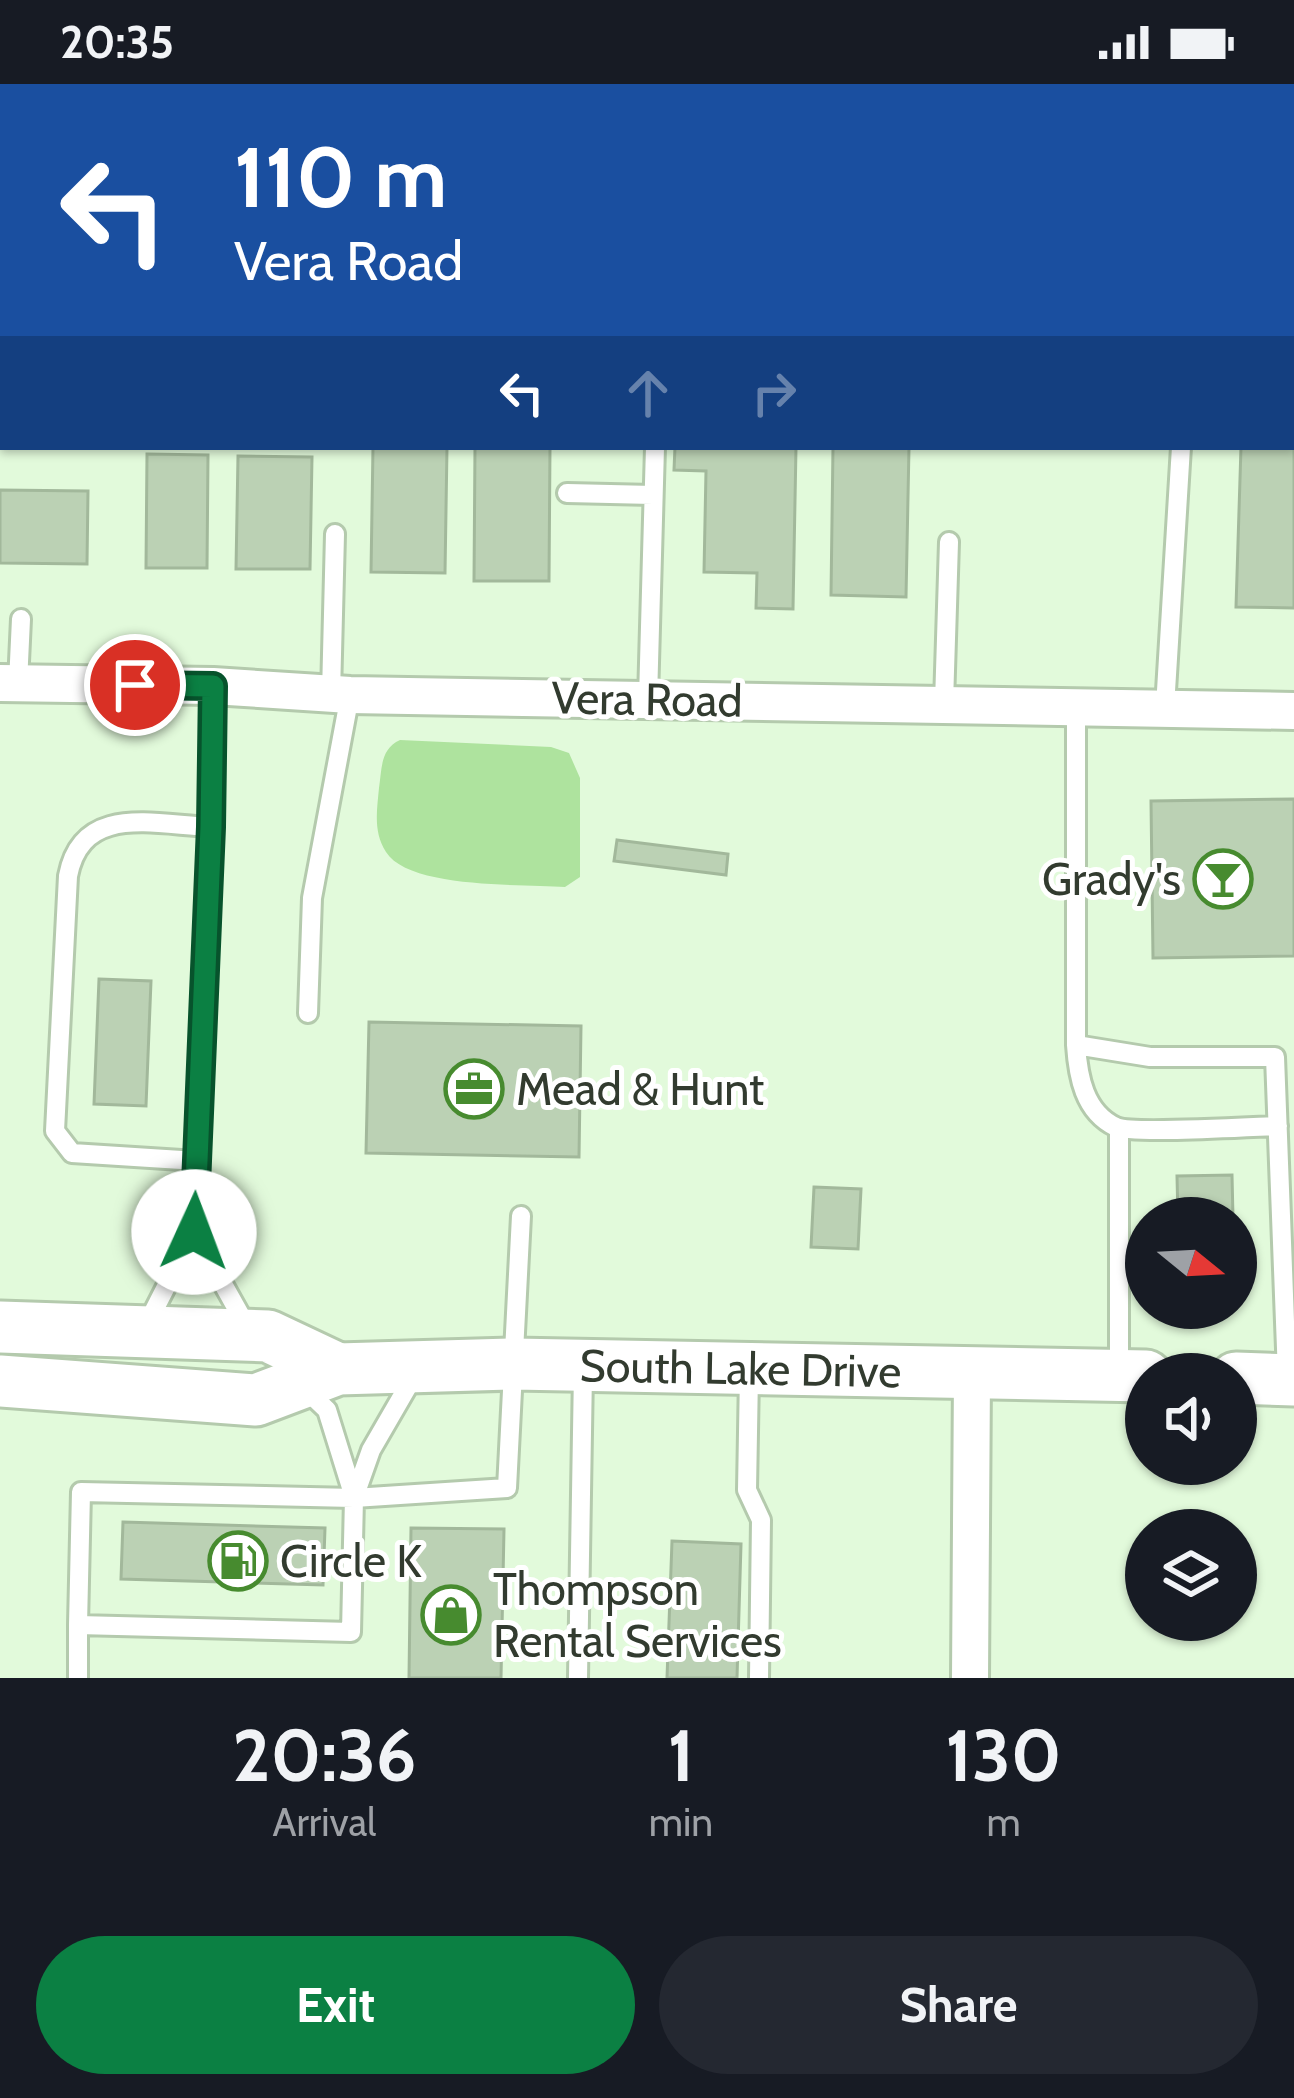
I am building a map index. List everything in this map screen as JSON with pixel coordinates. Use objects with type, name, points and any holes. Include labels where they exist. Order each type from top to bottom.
[{"type":"main road","name":"South Lake Drive","points":[[0,1327],[268,1336],[319,1377]]},
{"type":"main road","name":"South Lake Drive","points":[[0,1381],[256,1400],[319,1377],[514,1364],[1125,1376]]},
{"type":"main road","points":[[1257,1378],[1290,1379]]},
{"type":"street","name":"Vera Road","points":[[9,683],[213,686],[340,695],[1294,711]]},
{"type":"street","points":[[970,1678],[972,1374]]},
{"type":"lane","points":[[648,699],[655,450]]},
{"type":"lane","points":[[1165,707],[1181,450]]},
{"type":"lane","points":[[567,493],[653,495]]},
{"type":"lane","points":[[308,1013],[312,898],[340,695],[335,534]]},
{"type":"lane","points":[[944,703],[949,542]]},
{"type":"lane","points":[[9,683],[21,620]]},
{"type":"lane","points":[[144,1330],[194,1232],[213,686]]},
{"type":"lane","points":[[1076,704],[1077,1070],[1087,1098],[1119,1129],[1132,1353]]},
{"type":"lane","points":[[196,1162],[72,1153],[55,1131],[72,854],[83,837],[116,823],[211,827]]},
{"type":"lane","points":[[1076,1045],[1150,1057],[1275,1057],[1290,1379]]},
{"type":"lane","points":[[1119,1129],[1278,1126]]},
{"type":"lane","points":[[78,1678],[81,1492],[354,1498],[507,1488],[521,1216]]},
{"type":"lane","points":[[194,1232],[251,1336]]},
{"type":"lane","points":[[578,1678],[583,1366]]},
{"type":"lane","points":[[78,1625],[351,1632],[354,1498],[371,1450],[418,1369]]},
{"type":"lane","points":[[749,1370],[747,1490],[761,1520],[759,1678]]},
{"type":"lane","points":[[319,1377],[354,1498]]},
{"type":"shaded area","points":[[400,740],[551,747],[569,753],[580,778],[580,877],[565,887],[496,884],[442,879],[399,864],[382,844],[377,813],[383,760]]},
{"type":"building","points":[[373,450],[447,450],[445,573],[371,572]]},
{"type":"building","points":[[475,450],[550,450],[549,581],[474,581]]},
{"type":"building","points":[[675,450],[796,450],[793,609],[756,608],[757,573],[704,572],[706,471],[674,470]]},
{"type":"building","points":[[833,450],[909,450],[906,597],[831,595]]},
{"type":"building","points":[[1241,450],[1294,450],[1294,608],[1236,607]]},
{"type":"building","points":[[147,454],[208,455],[207,568],[146,568]]},
{"type":"building","points":[[238,456],[312,457],[310,569],[236,569]]},
{"type":"building","points":[[0,490],[88,491],[87,564],[0,563]]},
{"type":"building","name":"Grady's","points":[[1294,799],[1294,956],[1153,958],[1151,801]]},
{"type":"building","points":[[617,840],[728,854],[726,875],[614,861]]},
{"type":"building","points":[[99,979],[151,981],[146,1106],[94,1104]]},
{"type":"building","name":"Mead & Hunt","points":[[369,1022],[581,1026],[579,1157],[366,1153]]},
{"type":"building","points":[[1232,1175],[1233,1197],[1178,1197],[1177,1176]]},
{"type":"building","points":[[814,1187],[861,1189],[858,1249],[811,1247]]},
{"type":"building","points":[[123,1522],[325,1528],[323,1585],[121,1579]]},
{"type":"building","points":[[411,1528],[504,1529],[501,1678],[409,1678]]},
{"type":"building","points":[[672,1541],[741,1544],[737,1678],[667,1678]]},
{"type":"place","name":"Grady's","points":[[1223,879]]},
{"type":"place","name":"Mead & Hunt","points":[[474,1089]]},
{"type":"place","name":"Circle K","points":[[238,1561]]},
{"type":"place","name":"Thompson Rental Services","points":[[451,1615]]},
{"type":"route","points":[[135,685],[213,686],[194,1232]]}]
